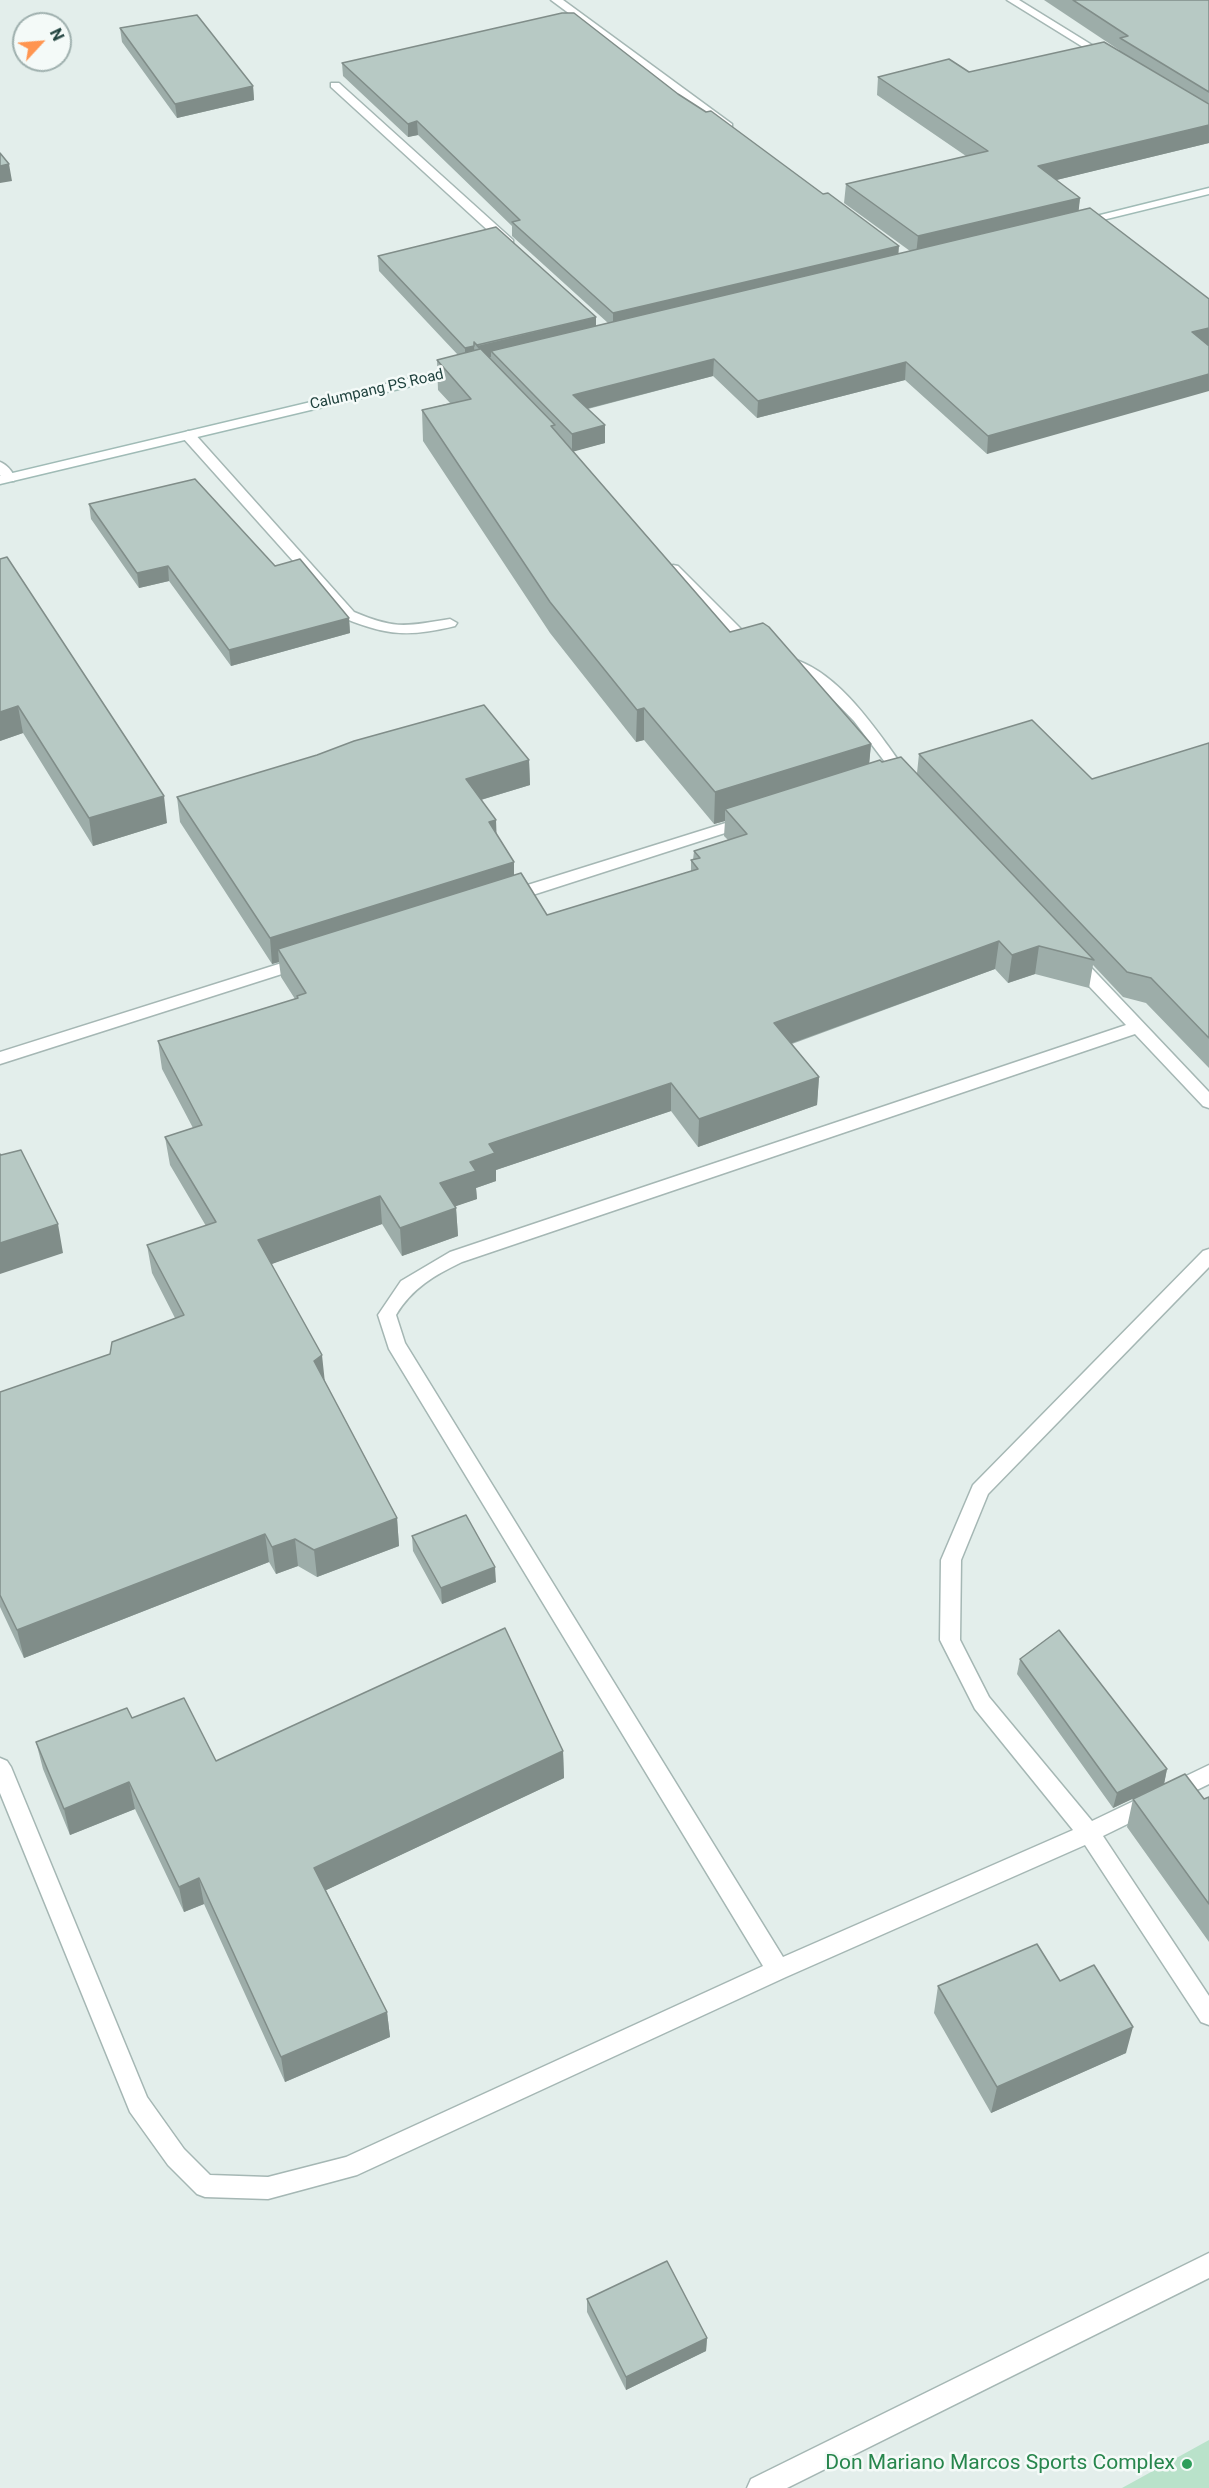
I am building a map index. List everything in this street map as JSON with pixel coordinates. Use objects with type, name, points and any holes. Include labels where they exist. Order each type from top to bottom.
[{"type":"street","points":[[556,0],[735,130]]},
{"type":"street","points":[[1012,0],[1120,65]]},
{"type":"street","points":[[335,85],[521,254]]},
{"type":"street","points":[[1061,227],[1209,191]]},
{"type":"street","name":"Calumpang PS Road","points":[[5,479],[479,366]]},
{"type":"street","points":[[188,435],[349,615],[375,626],[403,631],[450,622]]},
{"type":"street","points":[[0,466],[5,479]]},
{"type":"street","points":[[664,559],[739,635],[821,679],[859,718],[894,775],[916,791]]},
{"type":"street","points":[[493,902],[764,816]]},
{"type":"street","points":[[1063,948],[1209,1102]]},
{"type":"street","points":[[0,1058],[323,955]]},
{"type":"street","points":[[778,1970],[396,1344],[387,1316],[399,1292],[421,1275],[456,1257],[1137,1027]]},
{"type":"street","points":[[1209,1256],[980,1490],[951,1560],[950,1640],[982,1703],[1089,1833],[1209,2015]]},
{"type":"street","points":[[0,1767],[138,2104],[176,2157],[205,2186],[268,2188],[349,2167],[778,1970],[1089,1833],[1209,1774]]},
{"type":"street","points":[[760,2488],[1209,2265]]},
{"type":"green space","name":"Don Mariano Marcos Sports Complex","points":[[1209,2440],[1209,2488],[1122,2488]]},
{"type":"building","points":[[1073,0],[1209,0],[1209,92],[1120,38],[1128,36]]},
{"type":"building","points":[[562,13],[574,13],[678,94],[706,112],[711,111],[823,194],[828,193],[899,246],[613,313],[512,222],[520,220],[417,121],[408,124],[342,63]]},
{"type":"building","points":[[197,15],[253,86],[175,104],[120,28]]},
{"type":"building","points":[[1104,42],[1209,104],[1209,125],[1038,166],[1080,198],[918,236],[846,184],[988,151],[878,77],[949,59],[969,72]]},
{"type":"building","points":[[0,153],[9,164],[0,166]]},
{"type":"building","points":[[1090,208],[1209,299],[1209,328],[1192,332],[1209,346],[1209,374],[988,436],[906,362],[758,401],[714,359],[573,395],[605,425],[572,434],[491,351]]},
{"type":"building","points":[[496,227],[596,317],[477,345],[474,342],[474,346],[465,348],[378,256]]},
{"type":"building","points":[[474,342],[555,425],[551,426],[730,632],[763,623],[769,627],[871,744],[715,792],[644,708],[637,710],[550,602],[422,410],[471,399],[437,360],[480,349]]},
{"type":"building","points":[[195,479],[275,566],[300,559],[349,618],[229,650],[168,566],[137,573],[89,504]]},
{"type":"building","points":[[7,557],[164,796],[89,818],[18,706],[0,712],[0,559]]},
{"type":"building","points":[[484,705],[529,760],[466,779],[496,820],[489,822],[514,862],[270,938],[177,797],[317,755],[354,741]]},
{"type":"building","points":[[1032,720],[1092,779],[1209,743],[1209,1038],[1151,978],[1127,972],[919,754]]},
{"type":"building","points":[[901,757],[1094,960],[1039,946],[1012,955],[999,941],[774,1023],[819,1077],[699,1119],[671,1083],[489,1144],[495,1153],[470,1162],[476,1171],[440,1183],[456,1208],[400,1228],[380,1196],[258,1240],[322,1355],[314,1361],[397,1518],[314,1550],[295,1539],[272,1547],[265,1534],[17,1630],[0,1595],[0,1392],[110,1354],[112,1342],[184,1315],[147,1245],[216,1222],[165,1137],[202,1125],[158,1041],[298,998],[297,996],[306,993],[278,949],[521,873],[547,915],[698,869],[691,860],[700,858],[694,851],[747,834],[725,809],[880,760],[882,762]]},
{"type":"building","points":[[21,1150],[58,1224],[0,1243],[0,1154]]},
{"type":"building","points":[[466,1515],[495,1567],[441,1588],[412,1536]]},
{"type":"building","points":[[505,1628],[563,1751],[314,1868],[387,2012],[281,2057],[199,1878],[179,1887],[129,1782],[64,1809],[36,1742],[127,1708],[132,1718],[184,1698],[216,1761]]},
{"type":"building","points":[[1059,1630],[1167,1769],[1117,1793],[1020,1659]]},
{"type":"building","points":[[1185,1774],[1204,1799],[1209,1797],[1209,1904],[1133,1799]]},
{"type":"building","points":[[1037,1944],[1060,1981],[1094,1965],[1133,2027],[997,2087],[938,1986]]},
{"type":"building","points":[[667,2261],[707,2338],[626,2377],[587,2299]]},
{"type":"place","name":"Don Mariano Marcos Sports Complex","points":[[1187,2464]]}]
